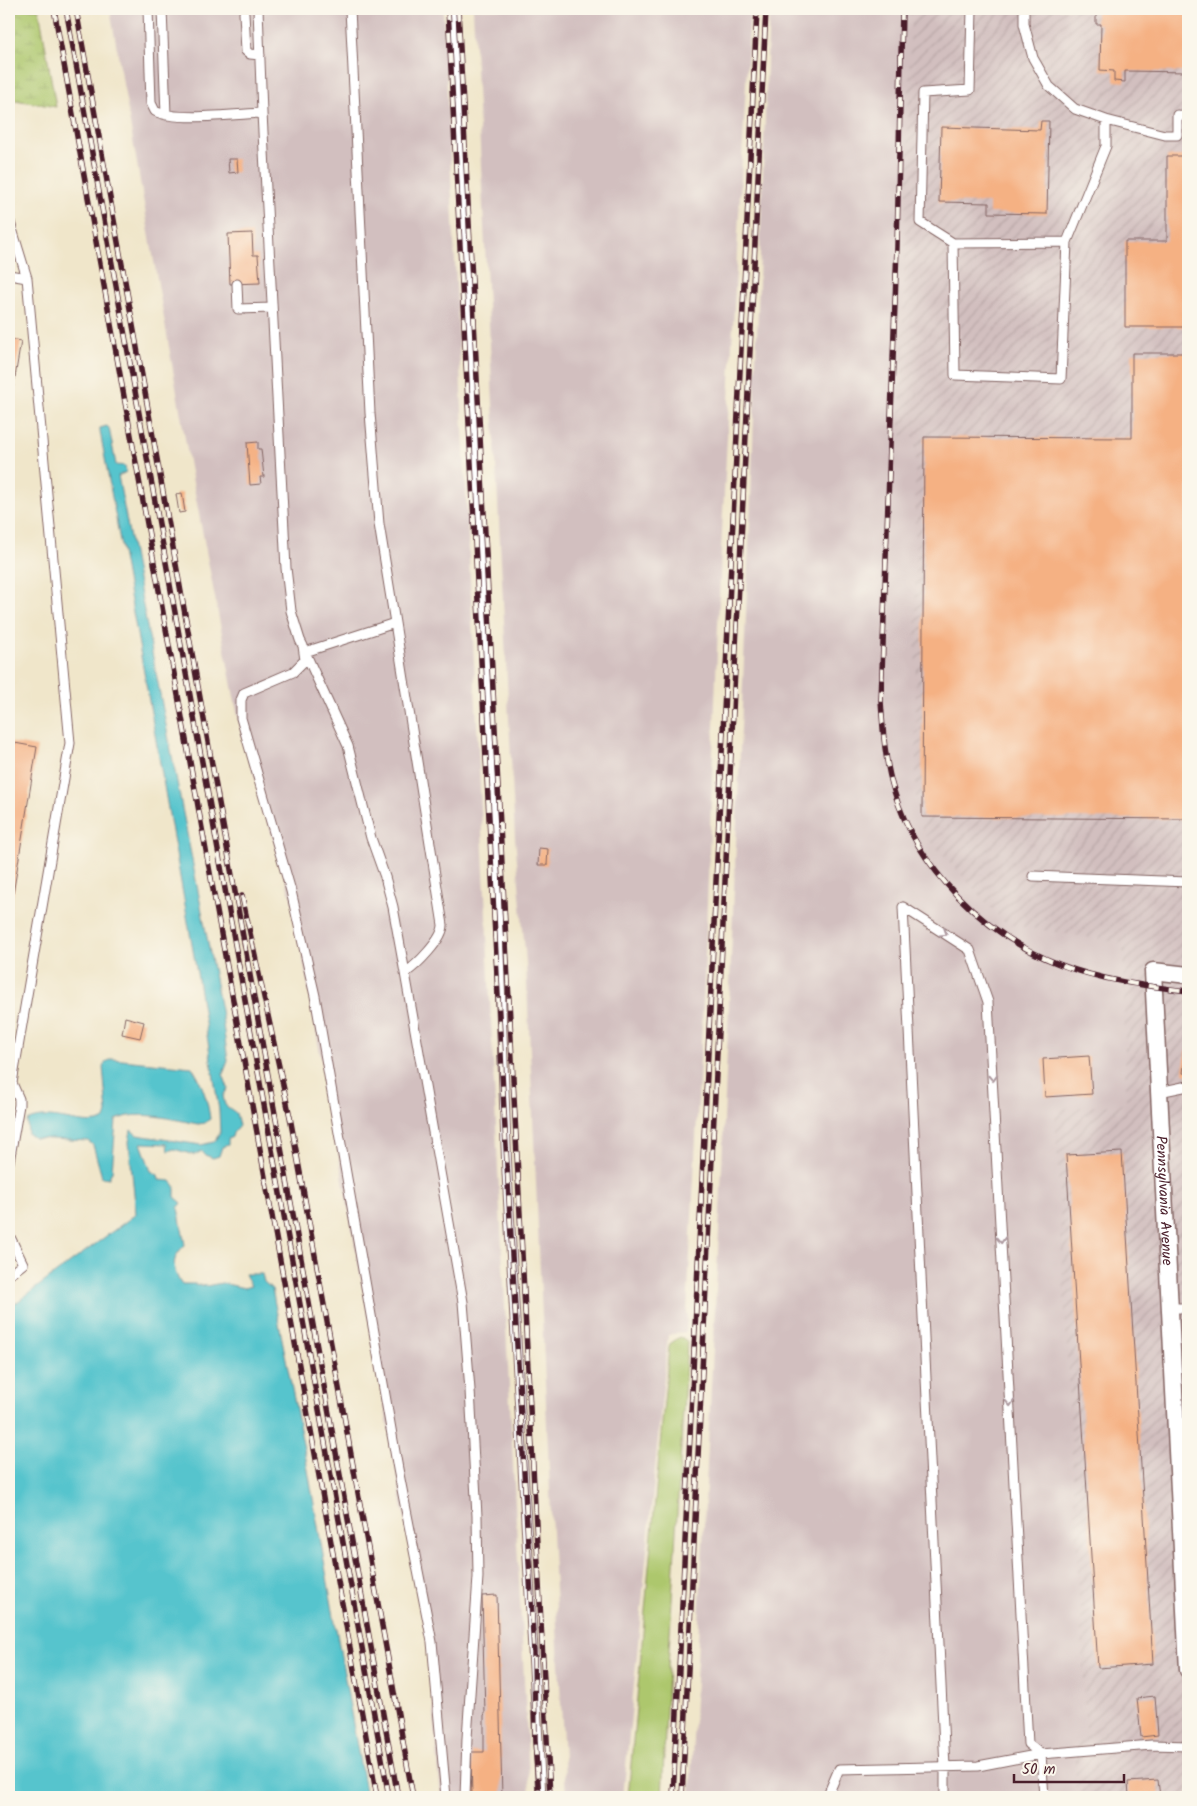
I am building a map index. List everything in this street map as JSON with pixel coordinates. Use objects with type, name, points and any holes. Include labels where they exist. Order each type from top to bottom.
[{"type":"street","name":"Pennsylvania Avenue","points":[[1188,975],[1153,971],[1188,1670]]},
{"type":"lane","points":[[148,9],[151,103],[155,111],[166,115],[189,116],[262,113]]},
{"type":"lane","points":[[162,9],[166,115]]},
{"type":"lane","points":[[258,9],[286,568],[291,611],[305,652],[348,746],[371,838],[393,907],[461,1293],[466,1335],[477,1516],[478,1577],[467,1738],[466,1797]]},
{"type":"lane","points":[[350,9],[370,413],[379,524],[443,925],[441,935],[414,967],[405,973]]},
{"type":"lane","points":[[452,9],[498,925],[507,1173],[541,1797]]},
{"type":"lane","points":[[972,9],[970,90],[923,93],[920,222],[953,243],[1067,242]]},
{"type":"lane","points":[[1024,9],[1024,24],[1033,58],[1049,86],[1075,109],[1106,120],[1165,135],[1177,135],[1177,115],[1188,116]]},
{"type":"lane","points":[[244,13],[246,50],[250,54],[260,55]]},
{"type":"lane","points":[[953,243],[955,376],[1061,379],[1067,242],[1106,146],[1106,120]]},
{"type":"lane","points":[[9,219],[27,278],[70,743],[10,1083],[19,1099],[19,1105],[9,1162]]},
{"type":"lane","points":[[9,275],[27,278]]},
{"type":"lane","points":[[237,284],[238,309],[272,308]]},
{"type":"lane","points":[[305,652],[395,623]]},
{"type":"lane","points":[[305,652],[304,662],[296,670],[244,692],[241,700],[241,718],[292,891],[315,996],[398,1469],[432,1642],[446,1797]]},
{"type":"lane","points":[[1033,876],[1188,882]]},
{"type":"lane","points":[[945,1797],[903,908],[970,950],[988,1002],[1028,1744],[1041,1754],[1044,1797]]},
{"type":"lane","points":[[1159,1092],[1188,1086]]},
{"type":"lane","points":[[9,1235],[23,1264],[9,1275]]},
{"type":"lane","points":[[1170,1308],[1188,1308]]},
{"type":"lane","points":[[827,1797],[840,1769],[978,1766],[1041,1754],[1152,1745],[1188,1746]]},
{"type":"shaded area","points":[[110,9],[443,9],[530,1797],[441,1797],[428,1647],[293,905],[242,736],[234,697],[190,467]]},
{"type":"shaded area","points":[[473,9],[750,9],[721,550],[704,982],[686,1332],[668,1335],[623,1797],[566,1797],[526,963],[515,838]]},
{"type":"shaded area","points":[[769,9],[911,9],[900,435],[915,437],[916,800],[923,833],[1006,924],[1123,943],[1126,1104],[1055,1109],[1086,1737],[1075,1738],[1076,1797],[690,1797],[720,1212],[751,498]]},
{"type":"shaded area","points":[[788,9],[1188,9],[1188,1797],[713,1797]]},
{"type":"green space","points":[[9,9],[39,9],[56,107],[9,99]]},
{"type":"green space","points":[[680,1337],[687,1343],[662,1797],[628,1797],[669,1347],[671,1343]]},
{"type":"water","points":[[107,426],[116,465],[125,466],[126,472],[118,476],[221,1010],[228,1061],[223,1074],[228,1088],[223,1096],[225,1105],[236,1113],[239,1126],[232,1137],[228,1139],[228,1145],[222,1147],[219,1156],[213,1158],[205,1155],[202,1151],[194,1155],[174,1149],[168,1151],[167,1144],[141,1143],[151,1171],[158,1175],[159,1180],[171,1181],[175,1186],[175,1197],[182,1203],[178,1208],[185,1245],[177,1254],[174,1263],[181,1284],[206,1286],[222,1283],[244,1288],[251,1286],[245,1274],[262,1274],[264,1282],[272,1289],[306,1459],[366,1797],[9,1797],[9,1308],[136,1214],[129,1142],[131,1130],[137,1135],[201,1145],[214,1142],[220,1133],[219,1110],[197,973],[100,431],[100,428]]},
{"type":"water","points":[[112,1059],[192,1067],[204,1092],[210,1119],[205,1123],[198,1124],[146,1115],[135,1115],[116,1120],[112,1171],[109,1178],[102,1177],[93,1145],[88,1141],[34,1138],[28,1134],[27,1121],[47,1117],[88,1123],[105,1119],[107,1113],[103,1067],[106,1062]]},
{"type":"building","points":[[1096,9],[1188,9],[1188,72],[1125,71],[1125,82],[1114,81],[1114,71],[1100,70],[1101,24],[1096,24]]},
{"type":"building","points":[[1041,121],[1049,121],[1047,214],[989,213],[989,203],[939,202],[941,127],[1040,130]]},
{"type":"building","points":[[1167,156],[1188,156],[1188,327],[1125,327],[1125,241],[1167,241]]},
{"type":"building","points":[[228,159],[237,159],[238,172],[229,173]]},
{"type":"building","points":[[252,233],[253,255],[258,255],[260,283],[230,284],[228,234]]},
{"type":"building","points":[[9,339],[21,341],[10,408],[9,408]]},
{"type":"building","points":[[1132,353],[1188,353],[1188,819],[922,817],[924,437],[1132,438]]},
{"type":"building","points":[[258,442],[258,449],[261,449],[264,477],[260,477],[261,484],[250,485],[247,443]]},
{"type":"building","points":[[182,493],[185,512],[179,513],[176,494]]},
{"type":"building","points":[[9,742],[37,747],[10,913],[9,913]]},
{"type":"building","points":[[539,848],[548,849],[547,865],[538,865]]},
{"type":"building","points":[[125,1017],[144,1022],[140,1038],[122,1034]]},
{"type":"building","points":[[1188,1046],[1188,1074],[1183,1073]]},
{"type":"building","points":[[1089,1056],[1092,1094],[1045,1097],[1043,1059]]},
{"type":"building","points":[[1188,1125],[1188,1163],[1187,1163],[1185,1127]]},
{"type":"building","points":[[1122,1152],[1153,1664],[1098,1668],[1066,1155]]},
{"type":"building","points":[[497,1595],[502,1797],[472,1797],[471,1752],[484,1752],[482,1596]]},
{"type":"building","points":[[1155,1696],[1158,1735],[1141,1737],[1137,1698]]},
{"type":"building","points":[[1158,1780],[1160,1797],[1129,1797],[1128,1782]]},
{"type":"railway","points":[[54,9],[377,1797]]},
{"type":"railway","points":[[66,9],[389,1797]]},
{"type":"railway","points":[[76,9],[398,1797]]},
{"type":"railway","points":[[448,9],[502,1074],[534,1652],[535,1741],[539,1797]]},
{"type":"railway","points":[[458,9],[550,1797]]},
{"type":"railway","points":[[673,1797],[757,9]]},
{"type":"railway","points":[[682,1797],[766,9]]},
{"type":"railway","points":[[902,9],[897,246],[881,701],[886,758],[894,791],[905,819],[919,846],[937,872],[957,896],[1005,936],[1031,951],[1074,970],[1122,982],[1188,991]]},
{"type":"railway","points":[[242,896],[290,1117],[413,1797]]}]
